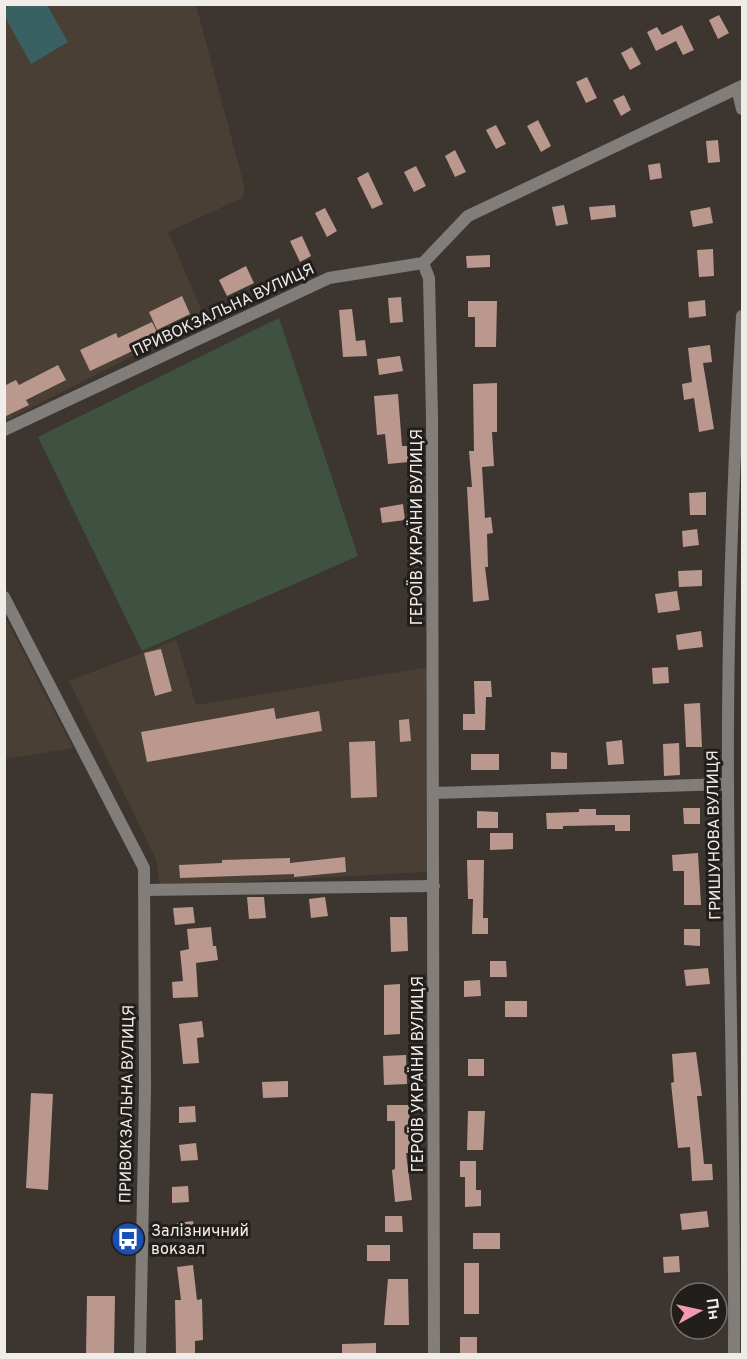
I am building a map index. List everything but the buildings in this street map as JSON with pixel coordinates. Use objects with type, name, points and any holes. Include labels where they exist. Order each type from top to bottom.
[{"type":"street","points":[[423,263],[468,216],[740,87],[742,109]]},
{"type":"street","name":"ПРИВОКЗАЛЬНА ВУЛИЦЯ","points":[[4,430],[329,278],[423,263]]},
{"type":"street","name":"ГЕРОЇВ УКРАЇНИ ВУЛИЦЯ","points":[[423,263],[429,278],[434,793],[434,1354]]},
{"type":"street","name":"ГРИШУНОВА ВУЛИЦЯ","points":[[734,1354],[735,1214],[728,784],[742,316]]},
{"type":"street","name":"ПРИВОКЗАЛЬНА ВУЛИЦЯ","points":[[4,597],[144,868],[145,1089],[140,1354]]},
{"type":"street","points":[[434,793],[728,784]]},
{"type":"street","points":[[144,890],[434,886]]},
{"type":"shaded area","points":[[5,5],[196,5],[245,189],[242,198],[168,232],[205,319],[5,421]]},
{"type":"shaded area","points":[[5,617],[73,748],[5,759]]},
{"type":"shaded area","points":[[176,640],[196,705],[430,667],[427,872],[160,886],[156,859],[69,681]]},
{"type":"green space","points":[[279,318],[358,556],[142,651],[38,437]]},
{"type":"water","points":[[11,5],[47,5],[68,42],[31,64],[5,17],[5,8]]},
{"type":"place","name":"Залізничний вокзал","points":[[128,1239]]}]
